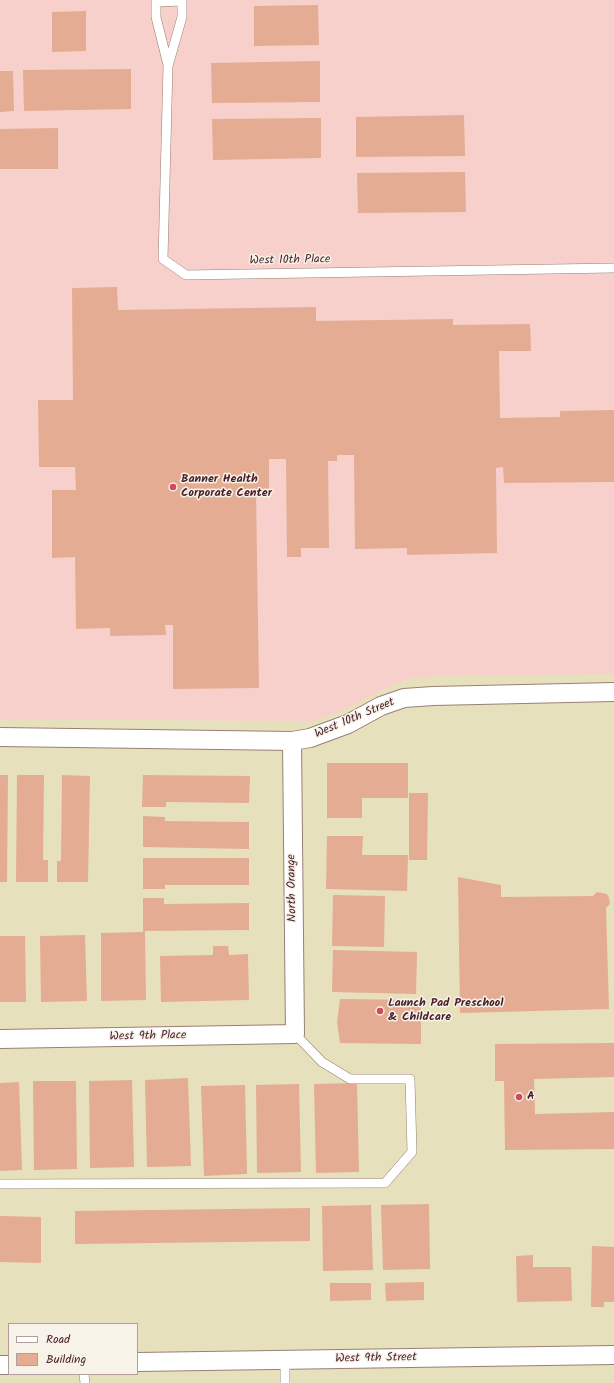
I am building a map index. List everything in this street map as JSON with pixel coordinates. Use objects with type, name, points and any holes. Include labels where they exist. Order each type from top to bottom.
[{"type":"street","name":"West 10th Street","points":[[0,737],[292,741],[310,738],[348,724],[382,706],[404,698],[614,692]]},
{"type":"street","name":"North Orange","points":[[292,741],[295,1034]]},
{"type":"street","name":"West 9th Place","points":[[0,1039],[295,1034]]},
{"type":"street","name":"West 9th Street","points":[[138,1362],[614,1355]]},
{"type":"lane","points":[[156,1],[182,1]]},
{"type":"lane","name":"West 10th Place","points":[[156,1],[156,17],[168,66]]},
{"type":"lane","name":"West 10th Place","points":[[182,1],[182,17],[168,66],[163,259],[186,275],[614,268]]},
{"type":"lane","points":[[0,1184],[386,1183],[412,1152],[410,1079],[350,1079],[322,1062],[295,1034]]},
{"type":"lane","points":[[285,1360],[285,1383]]},
{"type":"shaded area","points":[[0,0],[614,0],[614,674],[434,676],[409,679],[386,688],[337,713],[313,721],[0,719]]},
{"type":"building","points":[[318,5],[319,45],[254,46],[254,6]]},
{"type":"building","points":[[86,11],[86,51],[52,52],[52,12]]},
{"type":"building","points":[[320,61],[320,102],[212,103],[211,63]]},
{"type":"building","points":[[131,69],[131,109],[24,111],[23,70]]},
{"type":"building","points":[[0,71],[13,71],[14,111],[0,112]]},
{"type":"building","points":[[464,115],[465,156],[356,157],[356,117]]},
{"type":"building","points":[[321,118],[321,158],[213,160],[212,119]]},
{"type":"building","points":[[58,128],[58,169],[0,169],[0,129]]},
{"type":"building","points":[[465,172],[466,212],[358,213],[357,173]]},
{"type":"building","name":"Banner Health Corporate Center","points":[[117,287],[118,310],[316,307],[316,321],[453,319],[453,325],[530,324],[531,351],[499,351],[500,418],[560,417],[560,411],[614,410],[614,482],[504,483],[503,467],[496,468],[497,553],[407,555],[407,548],[355,549],[354,455],[337,455],[337,461],[328,461],[329,548],[301,548],[301,557],[287,557],[286,459],[269,459],[269,491],[256,491],[259,688],[173,689],[173,625],[165,625],[166,635],[110,636],[110,628],[76,629],[75,557],[52,558],[52,490],[76,490],[75,467],[39,467],[38,400],[73,400],[72,288]]},
{"type":"building","points":[[327,763],[408,763],[408,798],[362,798],[362,818],[327,818]]},
{"type":"building","points":[[0,775],[8,775],[7,882],[0,882]]},
{"type":"building","points":[[17,775],[44,775],[43,860],[48,860],[48,882],[16,882]]},
{"type":"building","points":[[62,775],[90,776],[88,882],[57,882],[57,861],[61,861]]},
{"type":"building","points":[[143,775],[250,776],[249,803],[166,802],[166,807],[142,807]]},
{"type":"building","points":[[409,793],[428,793],[427,860],[409,860]]},
{"type":"building","points":[[143,816],[165,817],[165,821],[249,822],[249,849],[143,847]]},
{"type":"building","points":[[327,836],[363,836],[362,855],[408,855],[407,891],[326,889]]},
{"type":"building","points":[[143,858],[249,858],[249,885],[165,885],[165,889],[143,889]]},
{"type":"building","points":[[458,877],[501,885],[501,897],[593,896],[597,892],[607,894],[610,904],[606,908],[609,1009],[460,1013]]},
{"type":"building","points":[[333,895],[385,896],[384,947],[332,946]]},
{"type":"building","points":[[143,898],[164,898],[164,904],[249,903],[249,930],[145,931],[146,1000],[101,1001],[101,933],[143,932]]},
{"type":"building","points":[[85,935],[87,1001],[41,1002],[40,936]]},
{"type":"building","points":[[0,936],[25,936],[26,1002],[0,1002]]},
{"type":"building","points":[[213,946],[228,946],[229,955],[248,954],[249,1000],[161,1002],[160,956],[213,955]]},
{"type":"building","points":[[333,950],[417,952],[416,994],[332,992]]},
{"type":"building","name":"Launch Pad Preschool & Childcare","points":[[340,999],[421,1000],[421,1044],[340,1043],[337,1022]]},
{"type":"building","name":"A","points":[[614,1043],[614,1077],[534,1079],[535,1114],[614,1112],[614,1149],[505,1150],[504,1081],[495,1081],[495,1044]]},
{"type":"building","points":[[188,1078],[191,1166],[147,1167],[145,1080]]},
{"type":"building","points":[[132,1080],[134,1167],[90,1168],[89,1081]]},
{"type":"building","points":[[33,1081],[76,1081],[77,1169],[34,1170]]},
{"type":"building","points":[[19,1082],[22,1170],[0,1171],[0,1083]]},
{"type":"building","points":[[357,1083],[359,1172],[316,1173],[314,1084]]},
{"type":"building","points":[[299,1084],[301,1172],[257,1173],[256,1085]]},
{"type":"building","points":[[245,1085],[247,1174],[204,1176],[201,1086]]},
{"type":"building","points":[[429,1204],[430,1269],[383,1270],[381,1205]]},
{"type":"building","points":[[371,1205],[373,1270],[323,1271],[322,1206]]},
{"type":"building","points":[[310,1208],[310,1241],[75,1244],[75,1211]]},
{"type":"building","points":[[0,1216],[41,1217],[41,1263],[0,1262]]},
{"type":"building","points":[[592,1246],[614,1247],[614,1302],[604,1302],[604,1307],[591,1307]]},
{"type":"building","points":[[533,1255],[533,1267],[571,1267],[572,1301],[517,1302],[516,1256]]},
{"type":"building","points":[[424,1282],[424,1300],[386,1301],[385,1283]]},
{"type":"building","points":[[330,1283],[371,1283],[371,1300],[330,1301]]},
{"type":"place","name":"Banner Health Corporate Center","points":[[173,487]]},
{"type":"place","name":"Launch Pad Preschool & Childcare","points":[[380,1011]]},
{"type":"place","name":"A","points":[[519,1097]]}]
